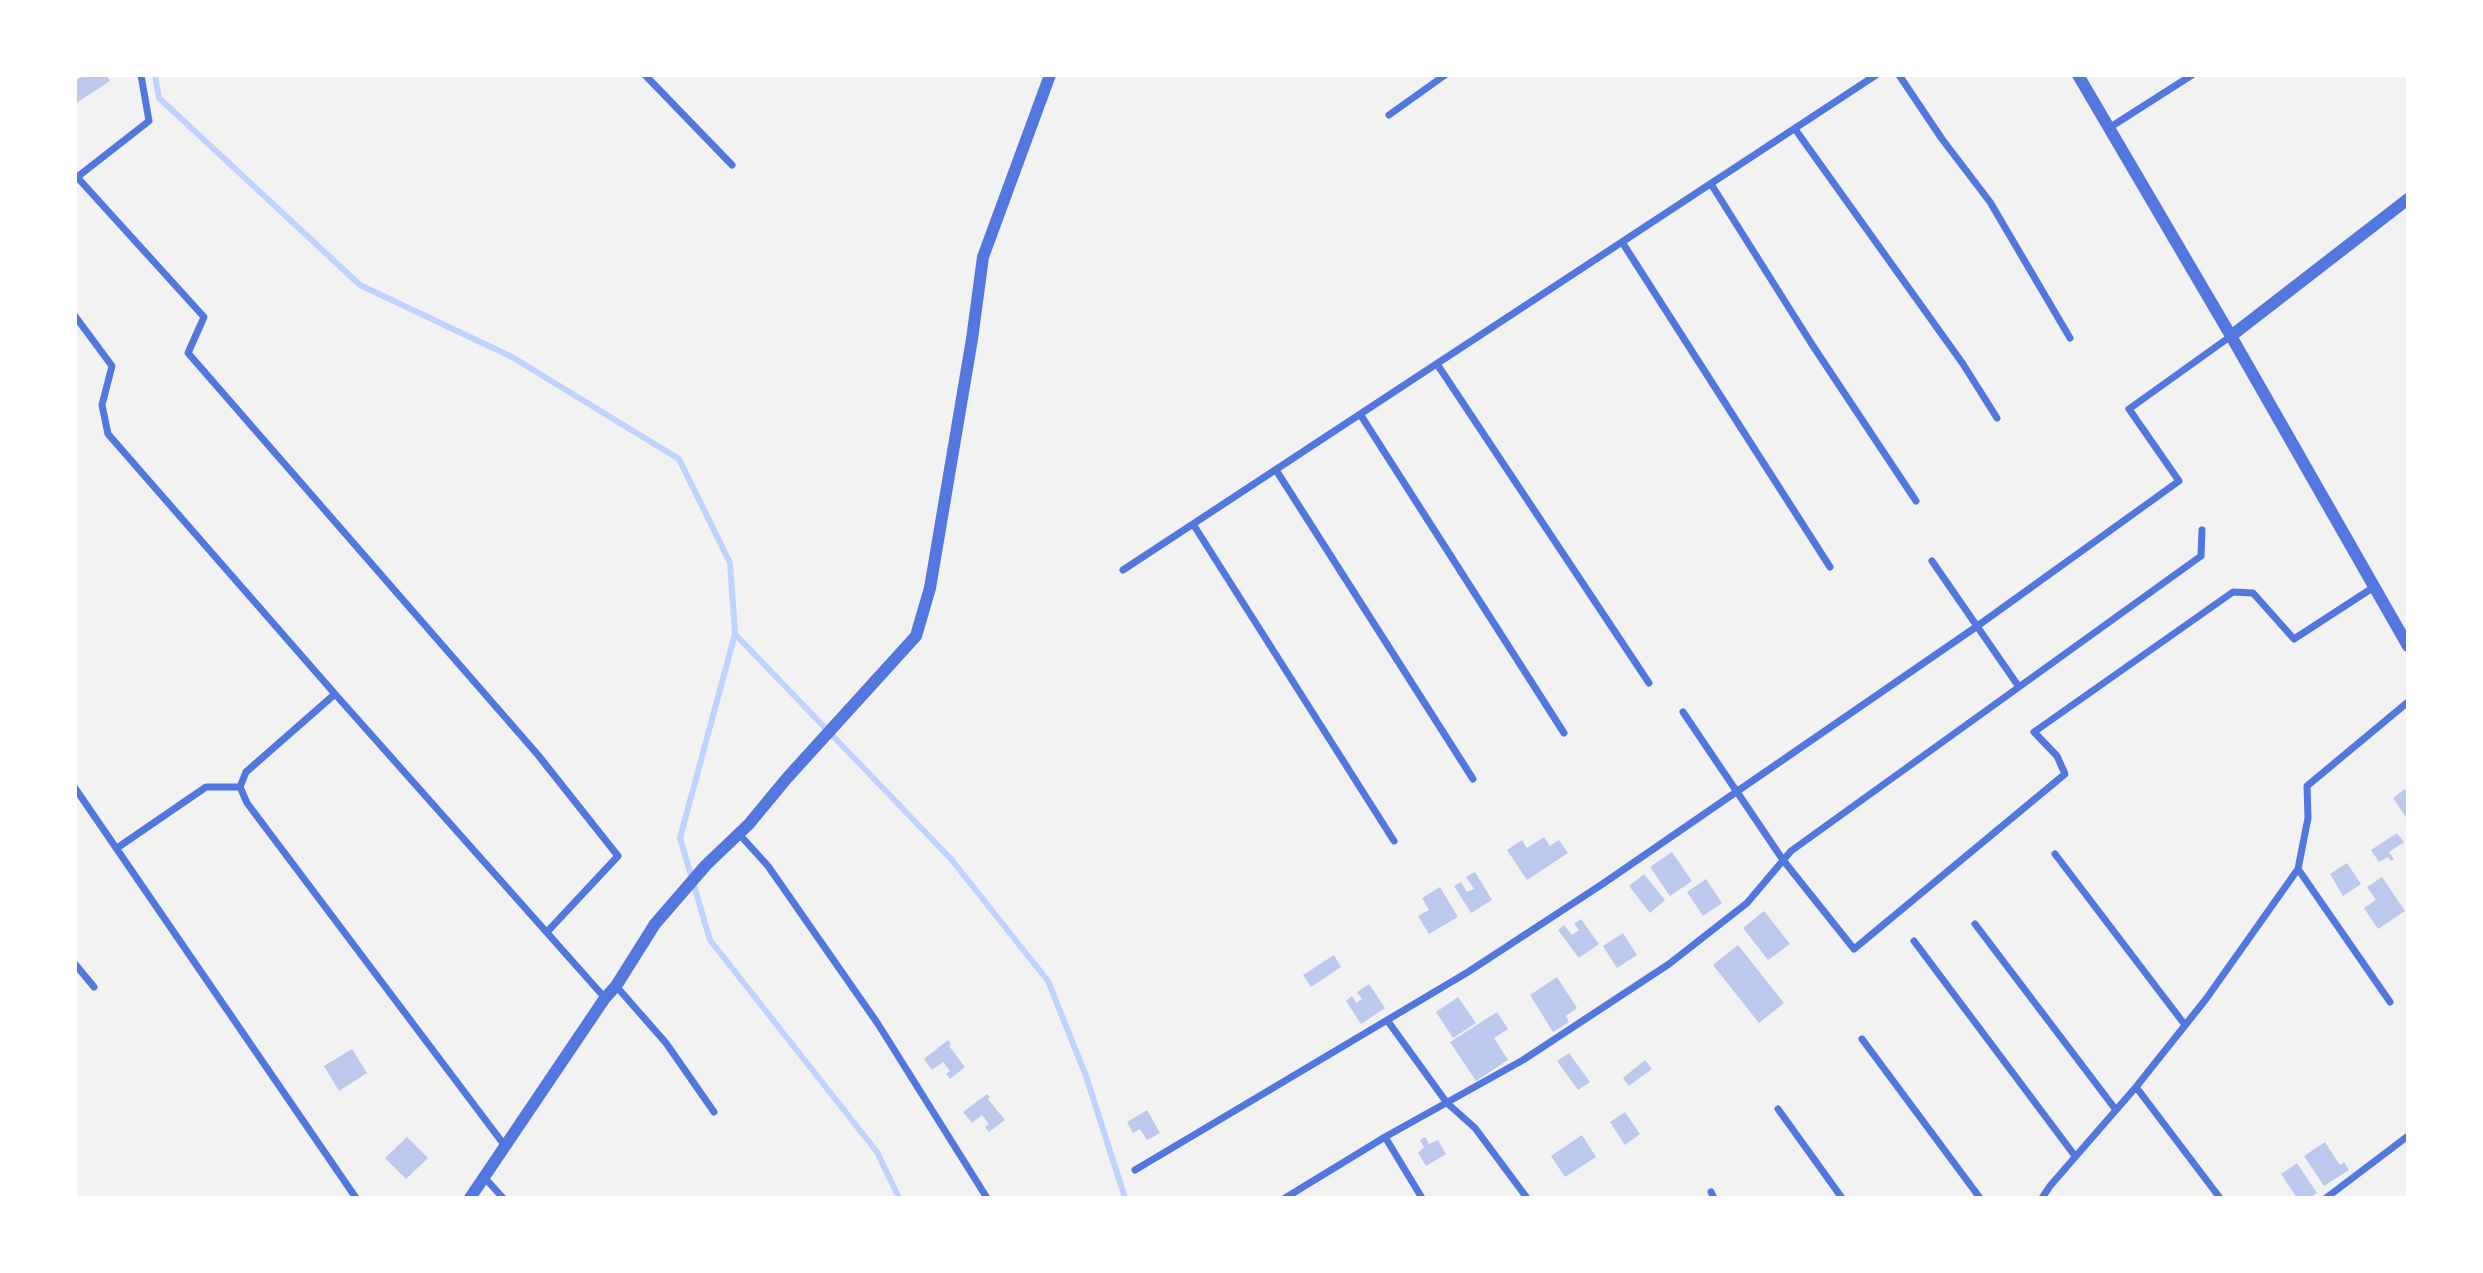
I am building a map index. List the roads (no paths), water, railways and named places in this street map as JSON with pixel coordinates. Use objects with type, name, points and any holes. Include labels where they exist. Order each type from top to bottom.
[{"type":"street","points":[[141,75],[149,121],[76,178],[204,317],[188,353],[538,755],[618,856],[547,932]]},
{"type":"street","points":[[645,75],[732,165]]},
{"type":"street","points":[[470,1198],[606,998],[617,986],[654,924],[916,636],[930,588],[972,339],[983,257],[1050,75]]},
{"type":"street","points":[[1389,115],[1445,75]]},
{"type":"street","points":[[1123,570],[1876,75]]},
{"type":"street","points":[[1899,75],[1942,139],[1990,202],[2070,338]]},
{"type":"street","points":[[2078,75],[2408,646]]},
{"type":"street","points":[[2109,128],[2192,75]]},
{"type":"street","points":[[1795,128],[1963,364],[1997,418]]},
{"type":"street","points":[[1711,184],[1813,346],[1916,501]]},
{"type":"street","points":[[1135,1170],[1479,965],[1976,627],[2179,481],[2129,410],[2231,336],[2408,199]]},
{"type":"street","points":[[1622,242],[1830,567]]},
{"type":"street","points":[[75,316],[112,366],[102,405],[108,433],[335,694],[606,998]]},
{"type":"street","points":[[1437,364],[1649,683]]},
{"type":"street","points":[[1360,414],[1564,733]]},
{"type":"street","points":[[1276,470],[1473,779]]},
{"type":"street","points":[[1192,524],[1394,841]]},
{"type":"street","points":[[1285,1198],[1385,1137],[1523,1060],[1669,964],[1747,903],[1791,851],[2201,556],[2202,530]]},
{"type":"street","points":[[1931,561],[2019,687]]},
{"type":"street","points":[[1683,712],[1783,860],[1854,949],[2066,775],[2057,756],[2034,732],[2233,592],[2253,593],[2294,639],[2374,587]]},
{"type":"street","points":[[335,694],[246,772],[240,787],[247,803],[505,1146]]},
{"type":"street","points":[[2042,1198],[2185,1025],[2243,949],[2298,869],[2308,818],[2307,786],[2408,702]]},
{"type":"street","points":[[117,848],[206,787],[240,787]]},
{"type":"street","points":[[75,788],[356,1198]]},
{"type":"street","points":[[75,806],[84,800]]},
{"type":"street","points":[[738,834],[768,866],[878,1024],[987,1198]]},
{"type":"street","points":[[2055,854],[2185,1025]]},
{"type":"street","points":[[2298,869],[2390,1002]]},
{"type":"street","points":[[1975,925],[2116,1110]]},
{"type":"street","points":[[1914,941],[2075,1156]]},
{"type":"street","points":[[75,964],[94,987]]},
{"type":"street","points":[[617,986],[666,1043],[714,1112]]},
{"type":"street","points":[[1387,1020],[1447,1102],[1475,1128],[1527,1198]]},
{"type":"street","points":[[1862,1039],[1980,1198]]},
{"type":"street","points":[[2136,1087],[2220,1198]]},
{"type":"street","points":[[1778,1109],[1842,1198]]},
{"type":"street","points":[[2326,1198],[2408,1136]]},
{"type":"street","points":[[1385,1137],[1422,1198]]},
{"type":"street","points":[[484,1177],[503,1198]]},
{"type":"waterway","points":[[155,75],[159,98],[360,285],[512,357],[679,459],[730,563],[735,634],[951,859],[1048,981],[1086,1076],[1125,1198]]},
{"type":"waterway","points":[[735,634],[680,838],[710,940],[877,1152],[899,1198]]}]
